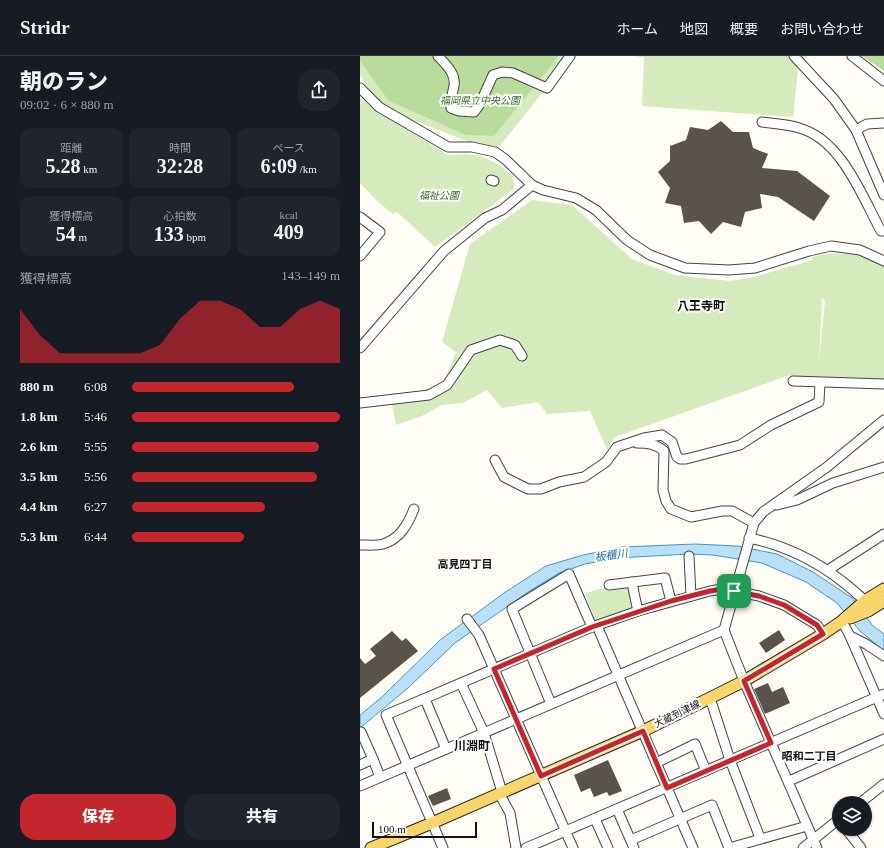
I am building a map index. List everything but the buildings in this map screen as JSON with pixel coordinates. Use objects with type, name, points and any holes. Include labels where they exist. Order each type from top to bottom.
[{"type":"main road","name":"大蔵到津線","points":[[371,848],[390,844],[432,823],[643,731],[744,681],[867,606],[884,589]]},
{"type":"main road","name":"大蔵到津線","points":[[867,606],[884,601]]},
{"type":"street","points":[[438,56],[449,68],[454,77],[451,108],[459,111],[474,112],[480,104],[492,75],[502,72],[513,73],[547,88],[570,56]]},
{"type":"street","points":[[852,56],[884,81]]},
{"type":"street","points":[[798,57],[834,99],[856,130],[884,195]]},
{"type":"street","points":[[360,88],[378,107],[448,147],[472,147],[495,152],[532,185],[543,190],[576,198],[596,210],[627,240],[650,255],[685,268],[728,270],[755,268],[809,251],[831,246],[860,250],[884,261]]},
{"type":"street","points":[[762,122],[799,128],[811,133],[834,150],[851,174],[881,231],[884,230]]},
{"type":"street","points":[[856,130],[867,124],[884,123]]},
{"type":"street","points":[[360,348],[363,336],[444,251],[485,218],[502,210],[532,185]]},
{"type":"street","points":[[360,217],[380,232],[360,256]]},
{"type":"street","points":[[360,403],[428,395],[446,385],[471,350],[500,340],[515,345],[522,356]]},
{"type":"street","points":[[792,381],[884,384]]},
{"type":"street","points":[[495,460],[504,477],[528,489],[542,489],[559,482],[584,477],[606,462],[617,447],[644,438],[662,435],[672,442],[677,457],[680,459],[740,445],[771,425],[819,402],[820,382]]},
{"type":"street","points":[[816,844],[744,681],[724,630],[754,523],[763,512],[827,467],[884,420]]},
{"type":"street","points":[[634,442],[658,446],[664,451],[663,490],[666,501],[671,508],[691,517],[722,511],[732,511],[754,523]]},
{"type":"street","points":[[772,506],[796,500],[833,483],[884,467]]},
{"type":"street","points":[[360,545],[383,544],[397,536],[404,530],[414,509]]},
{"type":"street","points":[[828,570],[884,534]]},
{"type":"street","points":[[749,539],[777,545],[828,570],[867,606]]},
{"type":"street","points":[[689,556],[691,596]]},
{"type":"street","points":[[551,704],[512,609],[569,574],[618,675],[693,848]]},
{"type":"street","points":[[609,585],[665,578],[671,601]]},
{"type":"street","points":[[632,582],[638,611]]},
{"type":"street","points":[[443,848],[386,715],[594,626],[671,601],[722,589],[759,596],[784,605],[817,625],[823,634]]},
{"type":"street","points":[[467,620],[479,635],[573,848]]},
{"type":"street","points":[[842,621],[880,696],[884,714]]},
{"type":"street","points":[[360,786],[724,630]]},
{"type":"street","points":[[850,636],[866,644],[884,656]]},
{"type":"street","points":[[461,684],[484,733],[501,793],[510,813],[516,848]]},
{"type":"street","points":[[526,848],[880,696]]},
{"type":"street","points":[[710,698],[730,760],[760,838]]},
{"type":"street","points":[[425,699],[446,749]]},
{"type":"street","points":[[361,732],[380,777]]},
{"type":"street","points":[[788,781],[884,739]]},
{"type":"street","points":[[656,762],[695,744],[706,771]]},
{"type":"street","points":[[360,765],[373,759]]},
{"type":"street","points":[[869,796],[884,784]]},
{"type":"street","points":[[617,809],[633,844],[712,805],[729,848],[760,838],[807,826]]},
{"type":"street","points":[[595,818],[608,848]]},
{"type":"street","points":[[803,848],[816,844],[832,827]]},
{"type":"street","points":[[852,836],[861,848]]},
{"type":"green space","name":"福岡県立中央公園","points":[[360,56],[572,56],[495,152],[379,107],[360,75]]},
{"type":"green space","name":"福岡県立中央公園","points":[[360,56],[559,56],[494,136],[466,135],[389,101],[360,61]]},
{"type":"green space","points":[[631,56],[808,56],[798,69],[793,117],[642,106],[644,57]]},
{"type":"green space","points":[[862,56],[884,56],[884,71]]},
{"type":"green space","name":"福祉公園","points":[[360,97],[374,110],[448,155],[464,154],[481,156],[498,164],[511,175],[514,181],[514,189],[435,247],[397,212],[393,214],[378,202],[360,183]]},
{"type":"green space","points":[[532,200],[572,205],[632,259],[675,275],[730,281],[750,278],[813,260],[812,257],[831,253],[859,255],[884,266],[884,381],[818,379],[790,375],[615,437],[607,450],[590,411],[547,414],[538,402],[502,408],[487,390],[463,403],[442,405],[422,416],[396,425],[392,404],[444,382],[456,352],[442,342],[470,244]],"holes":[[[821,297],[825,300],[819,364]]]},
{"type":"green space","points":[[630,584],[636,609],[596,621],[585,594],[595,590]]},
{"type":"water","name":"板櫃川","points":[[695,544],[737,546],[777,554],[813,572],[852,598],[873,626],[884,634],[884,651],[860,631],[837,603],[806,582],[762,563],[713,555],[689,554],[617,558],[585,564],[559,573],[528,592],[455,643],[408,688],[360,728],[360,715],[382,697],[440,640],[504,593],[546,566],[583,555],[622,547]]},
{"type":"district","name":"八王寺町","points":[[701,306]]},
{"type":"district","name":"高見四丁目","points":[[465,564]]},
{"type":"district","name":"川淵町","points":[[472,746]]},
{"type":"district","name":"昭和二丁目","points":[[809,756]]},
{"type":"route","points":[[722,589],[734,591],[759,596],[784,605],[817,625],[823,634],[744,681],[771,743],[667,788],[643,731],[541,776],[494,669],[592,627],[638,611],[710,591],[722,589]]}]
